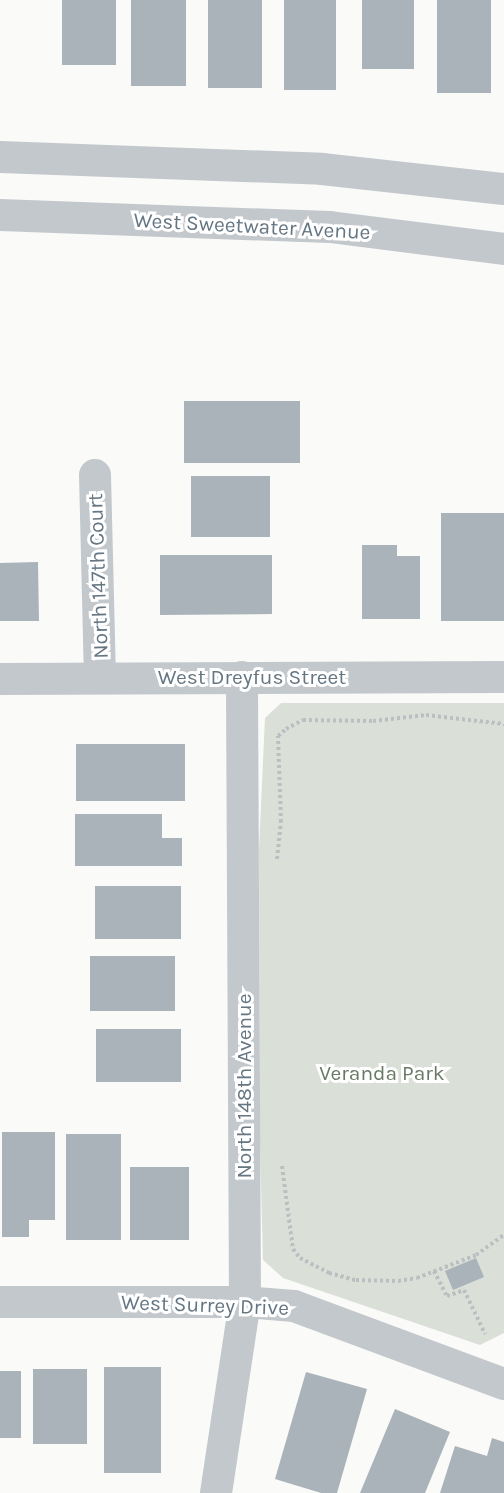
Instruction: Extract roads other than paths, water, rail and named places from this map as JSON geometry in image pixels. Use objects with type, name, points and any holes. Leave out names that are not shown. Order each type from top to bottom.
[{"type":"street","points":[[0,157],[322,168],[504,189]]},
{"type":"street","name":"West Sweetwater Avenue","points":[[0,215],[330,227],[504,249]]},
{"type":"street","name":"North 147th Court","points":[[95,475],[100,678]]},
{"type":"street","name":"North 148th Avenue","points":[[216,1493],[245,1302],[242,677]]},
{"type":"street","name":"West Dreyfus Street","points":[[0,679],[504,677]]},
{"type":"street","name":"West Surrey Drive","points":[[0,1302],[245,1302],[294,1306],[504,1383]]},
{"type":"park label","name":"Veranda Park","points":[[382,1073]]}]
